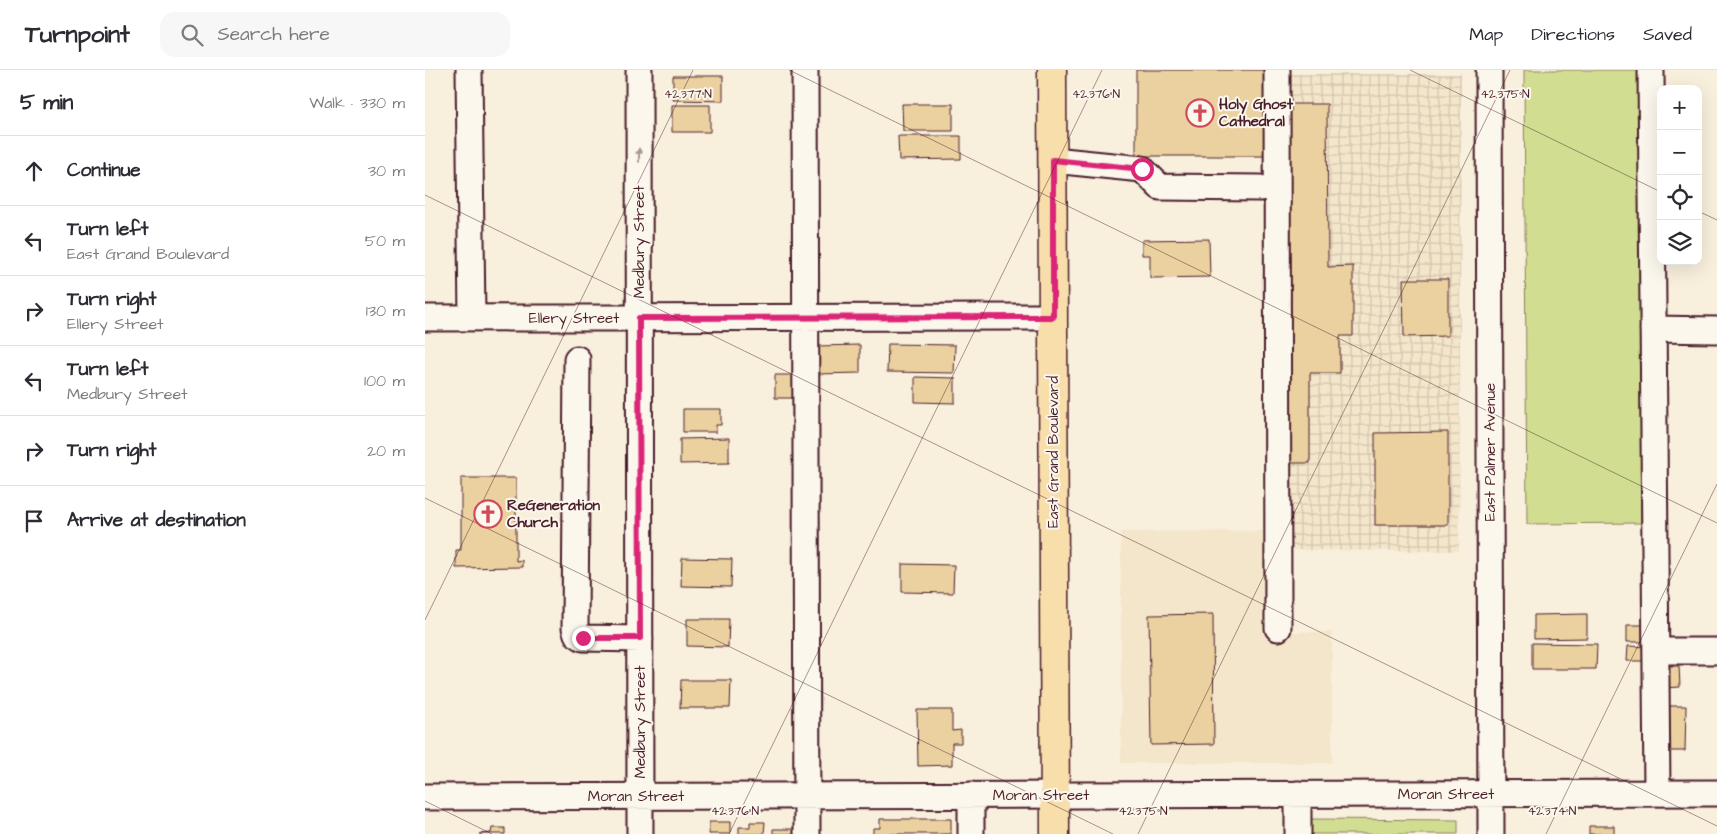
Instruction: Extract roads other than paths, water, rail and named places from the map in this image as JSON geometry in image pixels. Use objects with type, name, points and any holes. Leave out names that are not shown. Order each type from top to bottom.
[{"type":"main road","name":"East Grand Boulevard","points":[[1052,70],[1055,834]]},
{"type":"street","points":[[469,70],[472,318]]},
{"type":"street","name":"Medbury Street","points":[[639,70],[640,834]]},
{"type":"street","points":[[805,70],[807,834]]},
{"type":"street","points":[[1277,70],[1278,628]]},
{"type":"street","name":"East Palmer Avenue","points":[[1489,70],[1491,834]]},
{"type":"street","points":[[1651,70],[1657,793]]},
{"type":"street","points":[[1053,160],[1142,169],[1160,187],[1260,188]]},
{"type":"street","name":"Ellery Street","points":[[425,318],[1053,317]]},
{"type":"street","points":[[1653,329],[1717,330]]},
{"type":"street","points":[[577,359],[575,628],[577,634],[583,638],[640,638]]},
{"type":"street","points":[[1656,651],[1717,651]]},
{"type":"street","name":"Moran Street","points":[[425,797],[1717,793]]},
{"type":"street","points":[[1298,794],[1298,834]]},
{"type":"street","points":[[971,795],[971,834]]},
{"type":"place","name":"Holy Ghost Cathedral","points":[[1200,113]]},
{"type":"place","name":"ReGeneration Church","points":[[488,514]]}]
